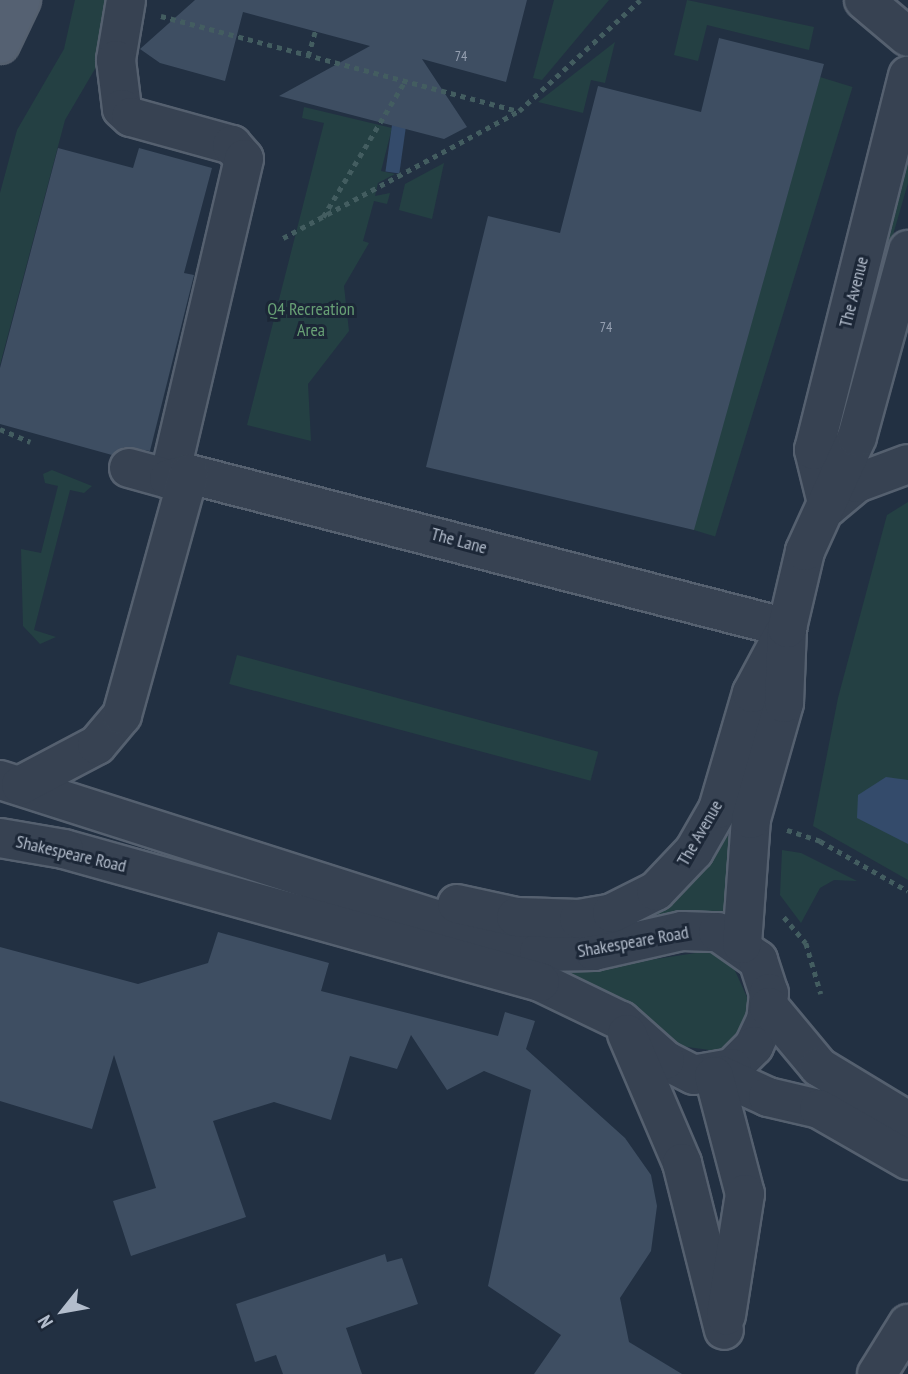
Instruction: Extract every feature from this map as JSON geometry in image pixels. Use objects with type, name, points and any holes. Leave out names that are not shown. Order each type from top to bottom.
[{"type":"main road","points":[[0,44],[20,0]]},
{"type":"street","points":[[864,0],[908,37]]},
{"type":"street","points":[[10,783],[97,746],[122,715],[179,477],[244,167],[232,145],[122,109],[116,61],[126,3]]},
{"type":"street","name":"The Avenue","points":[[828,507],[814,450],[908,76]]},
{"type":"street","name":"The Avenue","points":[[741,944],[748,841],[784,703],[787,628],[805,551],[828,507],[857,437],[908,250]]},
{"type":"street","points":[[828,507],[874,474],[908,464]]},
{"type":"street","name":"The Lane","points":[[129,468],[179,477],[787,628]]},
{"type":"street","name":"The Avenue","points":[[345,894],[389,890],[546,919],[612,913],[656,891],[694,851],[718,809],[751,693],[787,628]]},
{"type":"street","name":"Shakespeare Road","points":[[0,838],[64,849],[476,962],[570,994],[621,1021],[684,1072],[717,1075],[754,1046],[769,1007],[764,972],[741,944],[704,930],[594,951],[539,952],[345,894],[10,783]]},
{"type":"street","points":[[769,1007],[819,1067],[908,1121]]},
{"type":"street","points":[[621,1021],[682,1163],[724,1330],[745,1194],[717,1075]]},
{"type":"street","points":[[717,1075],[768,1097],[819,1109],[908,1160]]},
{"type":"street","points":[[877,1374],[908,1324]]},
{"type":"path","points":[[283,238],[519,111],[640,0]]},
{"type":"path","points":[[126,3],[308,56],[519,111]]},
{"type":"path","points":[[308,56],[315,31]]},
{"type":"path","points":[[322,218],[405,81]]},
{"type":"path","points":[[0,429],[30,442]]},
{"type":"path","points":[[777,839],[779,828],[820,841],[908,891]]},
{"type":"path","points":[[779,905],[806,943],[821,994]]},
{"type":"green space","points":[[75,0],[111,0],[102,57],[65,120],[0,365],[0,193],[17,130],[64,49]]},
{"type":"green space","points":[[554,0],[609,0],[542,80],[533,78]]},
{"type":"green space","points":[[687,0],[814,27],[809,50],[707,25],[698,61],[674,55]]},
{"type":"green space","points":[[615,42],[605,83],[591,80],[583,113],[538,102]]},
{"type":"green space","points":[[820,77],[853,87],[715,536],[683,526]]},
{"type":"green space","name":"Q4 Recreation Area","points":[[304,107],[392,128],[381,171],[395,174],[378,183],[375,196],[390,193],[387,204],[374,201],[363,241],[369,243],[344,286],[349,331],[308,384],[311,441],[247,425],[324,123],[302,118]]},
{"type":"green space","points":[[908,137],[908,183],[837,428]]},
{"type":"green space","points":[[444,163],[432,219],[399,210],[405,184]]},
{"type":"green space","points":[[52,470],[92,486],[84,493],[70,490],[34,630],[56,637],[40,644],[23,626],[21,549],[41,553],[58,486],[45,483],[43,474]]},
{"type":"green space","points":[[908,502],[908,880],[813,826],[838,698],[887,515]]},
{"type":"green space","points":[[237,655],[598,752],[590,781],[229,684]]},
{"type":"green space","points":[[721,834],[735,839],[729,916],[660,920],[655,909]]},
{"type":"green space","points":[[782,850],[801,853],[857,881],[834,880],[820,888],[801,923],[780,895]]},
{"type":"green space","points":[[709,951],[731,962],[752,1008],[744,1034],[717,1051],[680,1046],[628,1004],[563,973]]},
{"type":"water","points":[[392,125],[406,127],[399,173],[385,172]]},
{"type":"water","points":[[886,777],[908,780],[908,844],[857,818],[858,795]]},
{"type":"building","points":[[195,0],[527,0],[506,82],[422,59],[467,127],[444,139],[279,96],[370,46],[243,12],[225,81],[160,63],[140,49]]},
{"type":"building","points":[[719,38],[824,64],[694,530],[426,467],[488,216],[560,233],[598,86],[701,112]]},
{"type":"building","points":[[58,148],[133,168],[139,148],[212,168],[184,273],[194,275],[150,451],[124,447],[112,455],[0,424],[0,368]]},
{"type":"building","points":[[218,932],[329,963],[321,991],[498,1036],[505,1012],[535,1021],[526,1049],[625,1138],[651,1175],[657,1206],[651,1251],[620,1298],[629,1342],[682,1374],[534,1374],[561,1335],[488,1286],[531,1090],[484,1071],[447,1090],[411,1035],[397,1069],[350,1056],[331,1120],[274,1102],[213,1121],[246,1217],[131,1256],[113,1201],[156,1188],[114,1055],[92,1129],[0,1101],[0,947],[138,984],[208,963]]},
{"type":"building","points":[[385,1254],[387,1262],[402,1258],[418,1304],[346,1328],[362,1374],[283,1374],[276,1355],[255,1362],[236,1304]]}]
